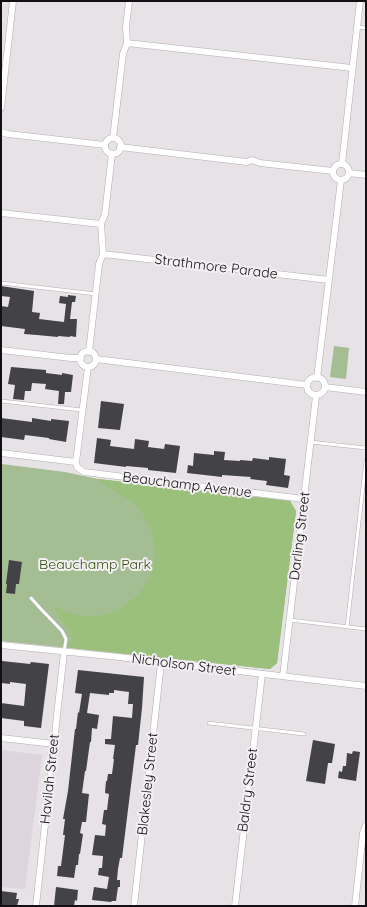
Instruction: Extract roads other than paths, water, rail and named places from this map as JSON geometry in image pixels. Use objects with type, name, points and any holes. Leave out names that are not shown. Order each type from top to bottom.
[{"type":"street","points":[[1,108],[13,1]]},
{"type":"street","points":[[113,138],[123,54],[127,43],[126,27],[129,1]]},
{"type":"street","points":[[342,164],[360,1]]},
{"type":"street","points":[[127,43],[352,68]]},
{"type":"street","points":[[1,132],[105,145]]},
{"type":"street","points":[[112,154],[106,151],[105,145],[107,141],[113,138]]},
{"type":"street","points":[[112,154],[117,152],[120,147],[119,141],[113,138]]},
{"type":"street","points":[[120,147],[247,162],[252,160],[260,163],[333,171]]},
{"type":"street","points":[[89,352],[99,264],[103,254],[101,224],[105,214],[112,154]]},
{"type":"street","points":[[342,164],[335,167],[333,171],[335,178],[341,180],[346,178],[349,173]]},
{"type":"street","points":[[342,164],[346,166],[349,173]]},
{"type":"street","points":[[349,173],[366,175]]},
{"type":"street","points":[[317,378],[341,180]]},
{"type":"street","points":[[1,213],[101,224]]},
{"type":"street","name":"Strathmore Parade","points":[[103,254],[329,280]]},
{"type":"street","points":[[1,350],[81,358]]},
{"type":"street","points":[[89,352],[94,354],[96,359],[94,365],[88,367],[82,364],[81,358],[84,353],[89,352]]},
{"type":"street","points":[[96,359],[307,385]]},
{"type":"street","points":[[1,453],[76,462],[88,367]]},
{"type":"street","points":[[320,378],[324,382],[325,387],[321,394],[316,396],[307,390],[307,385],[311,379],[320,378]]},
{"type":"street","points":[[325,387],[366,392]]},
{"type":"street","name":"Darling Street","points":[[283,676],[316,396]]},
{"type":"street","name":"Beauchamp Avenue","points":[[76,462],[80,470],[89,474],[304,499]]},
{"type":"street","name":"Nicholson Street","points":[[1,644],[366,686]]},
{"type":"street","name":"Havilah Street","points":[[36,906],[64,652]]},
{"type":"street","name":"Blakesley Street","points":[[134,906],[161,662]]},
{"type":"street","name":"Baldry Street","points":[[235,906],[262,674]]},
{"type":"street","points":[[1,738],[54,744]]},
{"type":"street","points":[[355,906],[363,834],[366,825]]},
{"type":"lane","points":[[357,27],[366,28]]},
{"type":"lane","points":[[1,282],[96,294]]},
{"type":"lane","points":[[1,401],[82,410]]},
{"type":"lane","points":[[310,442],[366,448]]},
{"type":"lane","points":[[347,627],[366,460]]},
{"type":"lane","points":[[31,598],[62,630],[66,639],[64,652]]},
{"type":"lane","points":[[290,620],[366,629]]},
{"type":"lane","points":[[209,723],[304,734]]},
{"type":"park label","name":"Beauchamp Park","points":[[95,565]]}]
